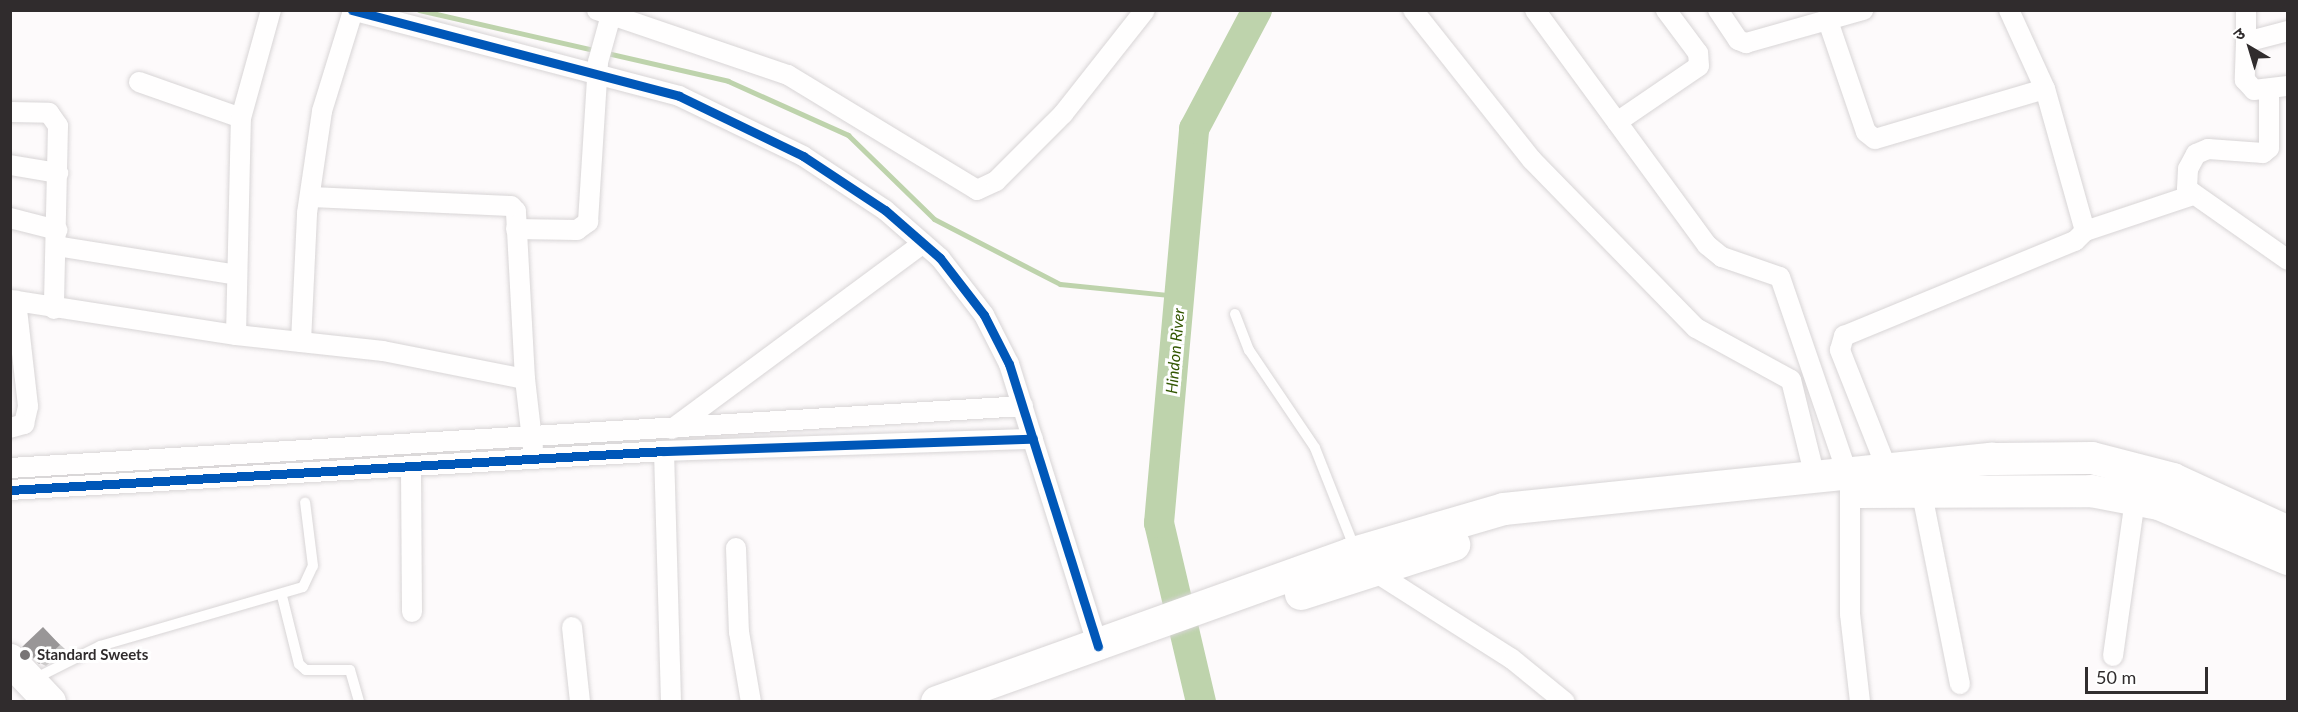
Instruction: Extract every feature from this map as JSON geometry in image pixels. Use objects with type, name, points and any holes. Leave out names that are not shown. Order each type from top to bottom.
[{"type":"main road","points":[[937,702],[1264,597],[1360,559],[1502,530],[1848,482],[1887,469],[1991,459],[2092,458],[2173,480],[2288,532]]},
{"type":"main road","points":[[1417,546],[1504,509],[1815,477],[1921,489],[2091,491],[2159,504],[2288,559]]},
{"type":"main road","points":[[985,702],[1103,650]]},
{"type":"street","points":[[236,335],[241,118],[271,10]]},
{"type":"street","points":[[516,229],[577,230],[588,222],[598,67],[605,17],[632,16],[788,75],[977,190],[996,181],[1063,114],[1145,10]]},
{"type":"street","points":[[1413,10],[1532,160],[1696,328],[1791,380],[1815,477]]},
{"type":"street","points":[[1535,10],[1713,251],[1765,268],[1787,288],[1848,482],[1850,614],[1860,702]]},
{"type":"street","points":[[1617,122],[1699,66],[1698,53],[1666,10]]},
{"type":"street","points":[[1718,10],[1738,40],[1746,43],[1863,10]]},
{"type":"street","points":[[2009,10],[2045,89],[2085,231]]},
{"type":"street","points":[[2190,196],[2188,169],[2196,154],[2208,149],[2263,153],[2269,148],[2278,88],[2248,87],[2246,10]]},
{"type":"street","points":[[301,342],[310,196],[322,111],[352,11],[598,67],[679,96],[792,150],[845,181],[923,243],[984,315],[1028,423],[1103,650]]},
{"type":"street","points":[[1828,21],[1866,132],[1875,139],[2045,89]]},
{"type":"street","points":[[2246,42],[2288,31]]},
{"type":"street","points":[[139,82],[241,118]]},
{"type":"street","points":[[10,112],[49,113],[56,119],[58,173],[54,309]]},
{"type":"street","points":[[10,165],[58,173]]},
{"type":"street","points":[[310,196],[500,201],[516,211],[525,379],[533,448]]},
{"type":"street","points":[[1887,469],[1840,350],[1844,336],[2075,241],[2085,231],[2190,196]]},
{"type":"street","points":[[2190,196],[2288,260]]},
{"type":"street","points":[[10,218],[57,238],[237,275]]},
{"type":"street","points":[[672,429],[923,243]]},
{"type":"street","points":[[10,428],[24,424],[28,406],[13,300],[54,309],[301,342],[525,379]]},
{"type":"street","points":[[10,490],[298,461],[411,470],[533,448],[672,429],[1028,423]]},
{"type":"street","points":[[10,468],[298,461],[533,448],[664,451],[1028,423]]},
{"type":"street","points":[[664,451],[671,702]]},
{"type":"street","points":[[411,470],[412,612]]},
{"type":"street","points":[[1921,489],[1960,684]]},
{"type":"street","points":[[2113,656],[2135,499]]},
{"type":"street","points":[[736,548],[739,632],[751,702]]},
{"type":"street","points":[[1360,559],[1546,695],[1565,702]]},
{"type":"street","points":[[572,627],[580,702]]},
{"type":"lane","points":[[1235,314],[1249,350],[1315,448],[1360,559]]},
{"type":"lane","points":[[26,686],[100,646],[282,596],[310,580],[305,502]]},
{"type":"lane","points":[[282,596],[299,664],[306,670],[350,670],[359,702]]},
{"type":"building","points":[[43,627],[60,645],[39,664],[22,647]]},
{"type":"waterway","points":[[419,10],[728,81],[848,135],[934,219],[1060,284],[1179,296]]},
{"type":"waterway","name":"Hindon River","points":[[1201,702],[1159,523],[1194,129],[1257,10]]},
{"type":"cycle path","points":[[352,10],[679,96],[803,156],[885,210],[940,258],[984,315],[1009,364],[1098,646]]},
{"type":"cycle path","points":[[10,490],[664,451],[1033,439]]},
{"type":"place","name":"Standard Sweets","points":[[25,655]]}]
